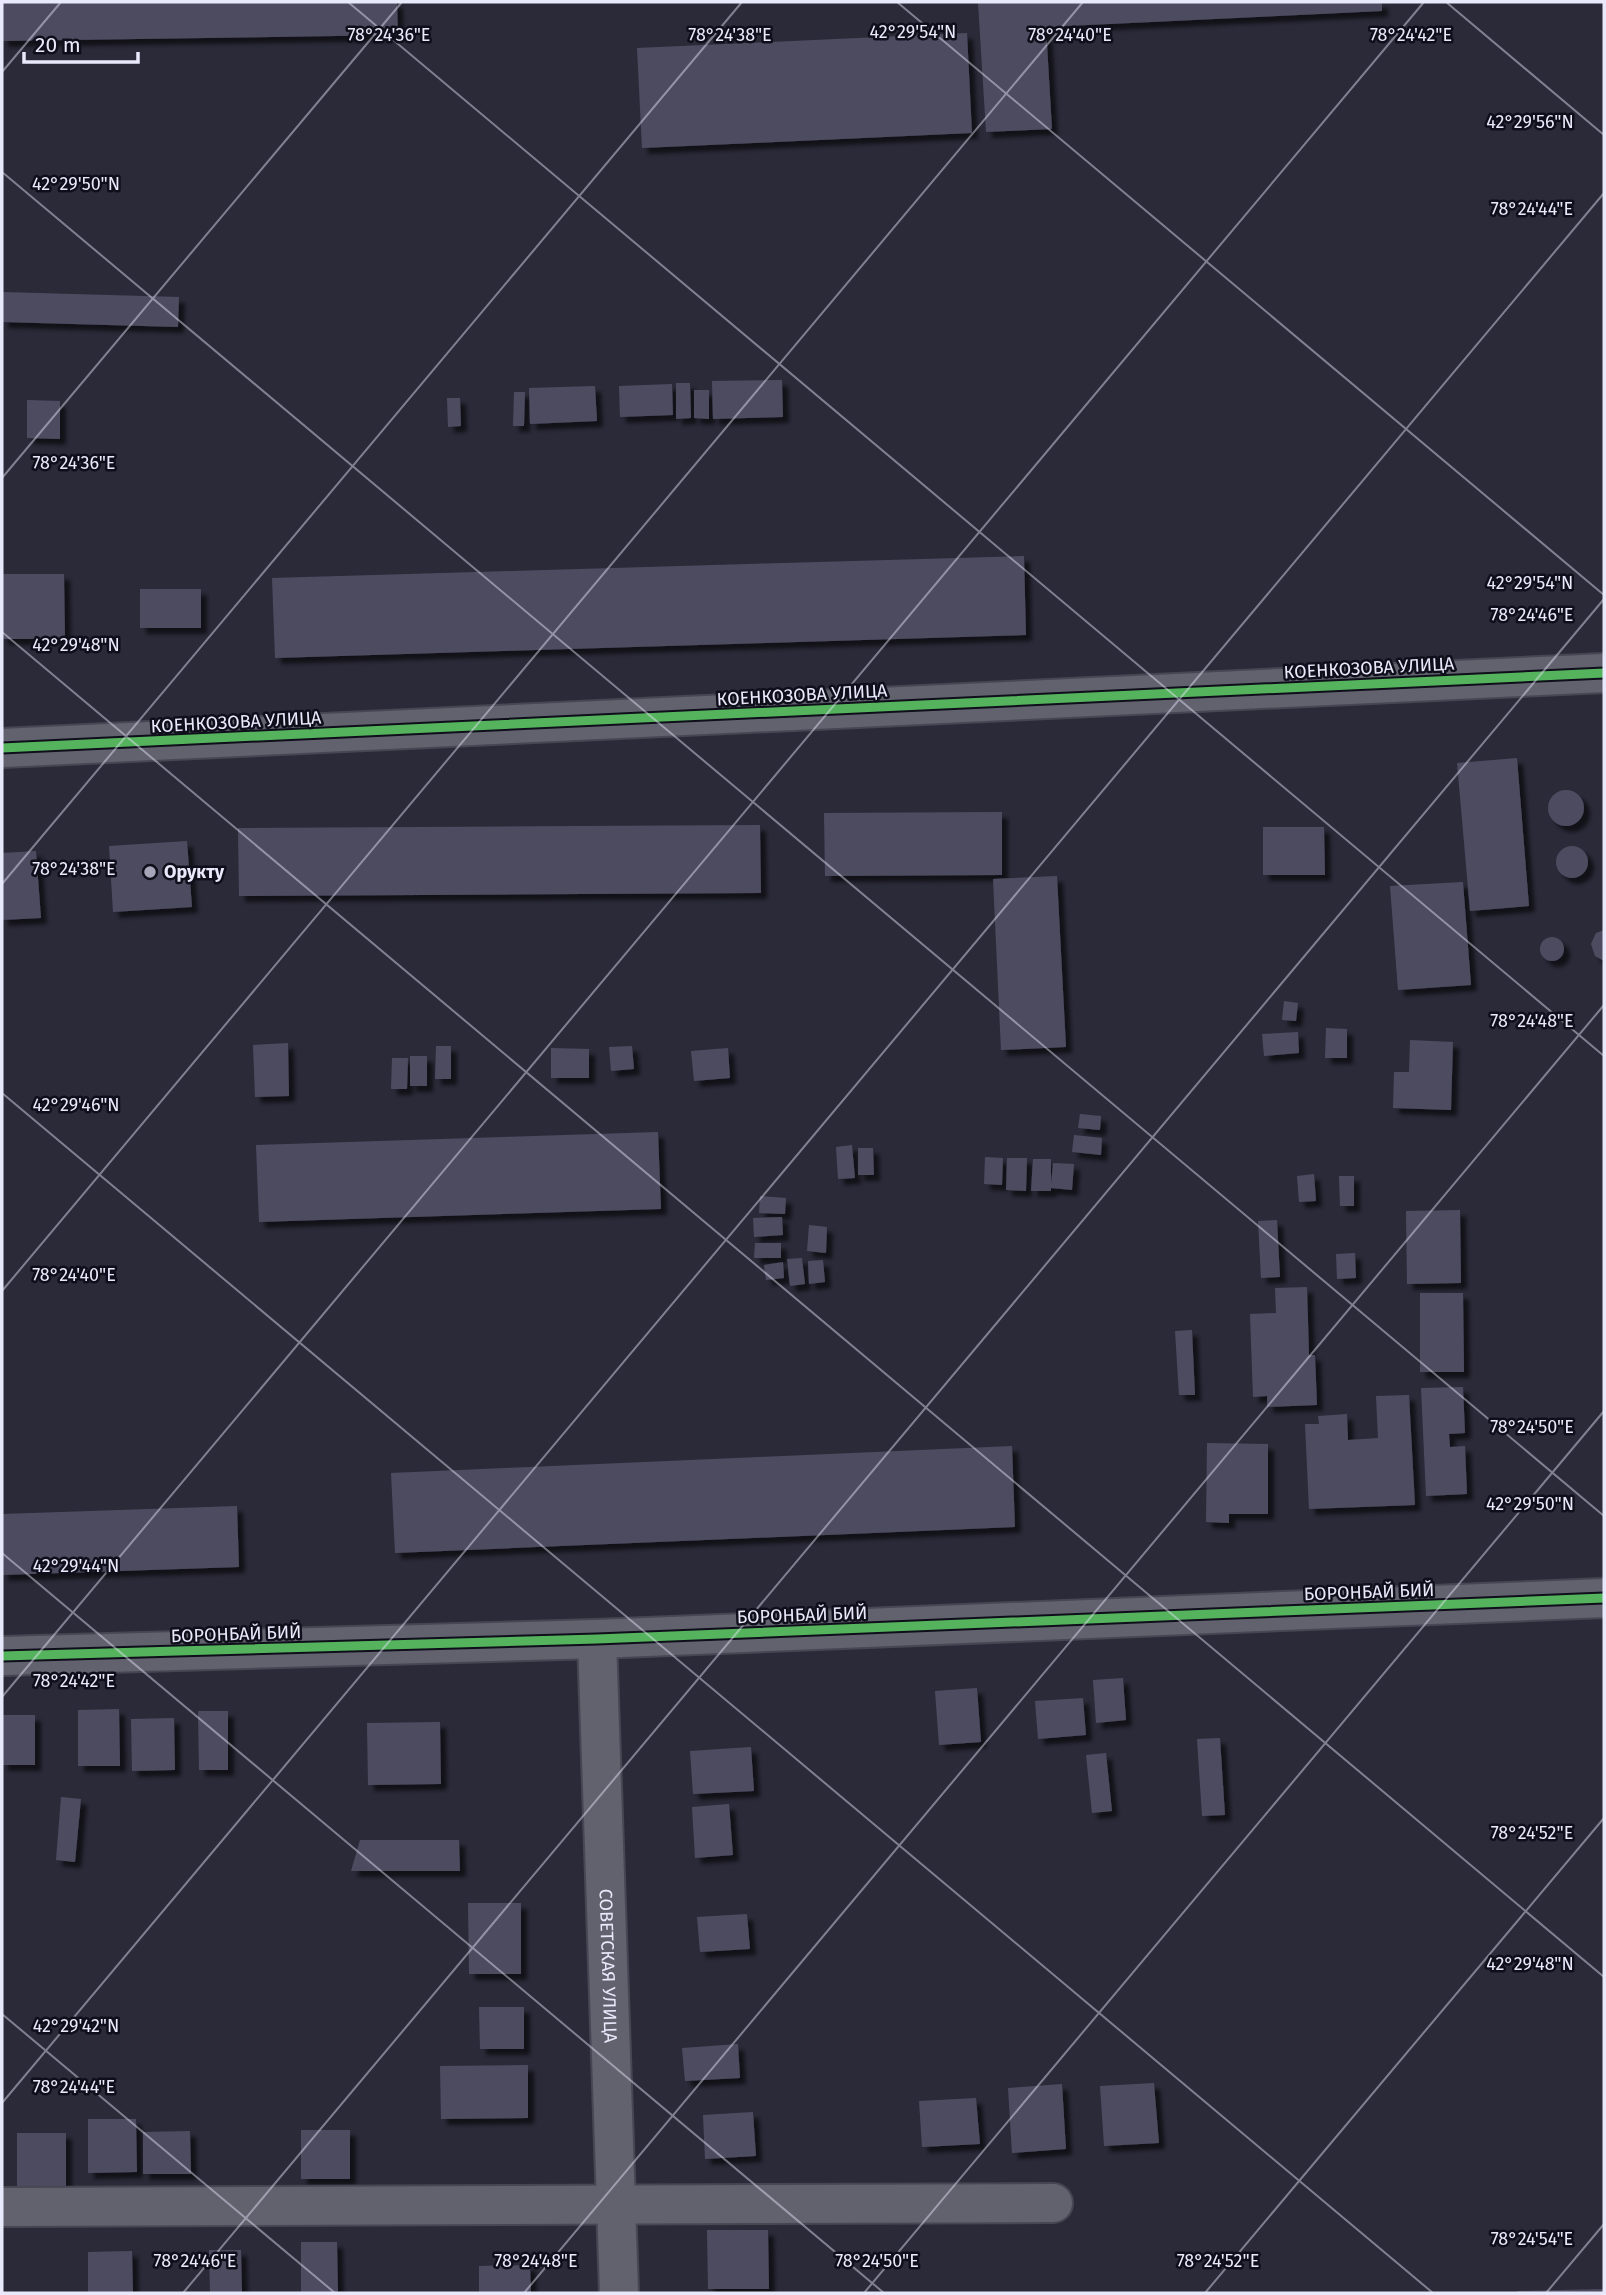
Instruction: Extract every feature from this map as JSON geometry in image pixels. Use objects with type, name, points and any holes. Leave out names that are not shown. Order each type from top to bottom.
[{"type":"street","name":"КОЕНКОЗОВА УЛИЦА","points":[[2,748],[1604,673]]},
{"type":"street","name":"БОРОНБАЙ БИЙ","points":[[2,1656],[597,1639],[1604,1598]]},
{"type":"street","name":"СОВЕТСКАЯ УЛИЦА","points":[[597,1639],[619,2293]]},
{"type":"street","points":[[2,2207],[1053,2203]]},
{"type":"building","points":[[2,2],[397,2],[398,35],[2,41]]},
{"type":"building","points":[[978,2],[1382,2],[1382,11],[1046,27],[1052,129],[986,132]]},
{"type":"building","points":[[967,33],[972,133],[642,148],[637,48]]},
{"type":"building","points":[[2,292],[179,297],[178,327],[2,322]]},
{"type":"building","points":[[782,380],[783,417],[713,419],[712,381]]},
{"type":"building","points":[[676,383],[690,383],[691,418],[676,419]]},
{"type":"building","points":[[672,384],[673,415],[620,417],[619,386]]},
{"type":"building","points":[[595,386],[597,421],[530,424],[529,388]]},
{"type":"building","points":[[694,390],[709,390],[709,419],[694,418]]},
{"type":"building","points":[[514,392],[525,392],[524,426],[513,426]]},
{"type":"building","points":[[447,398],[460,398],[461,426],[448,427]]},
{"type":"building","points":[[27,400],[60,401],[60,439],[27,438]]},
{"type":"building","points":[[1024,556],[1026,635],[275,658],[272,578]]},
{"type":"building","points":[[2,574],[64,574],[65,639],[2,639]]},
{"type":"building","points":[[140,589],[201,589],[201,628],[140,628]]},
{"type":"building","points":[[1517,758],[1529,906],[1470,911],[1457,763]]},
{"type":"building","points":[[1566,790],[1579,795],[1584,808],[1579,821],[1566,826],[1553,821],[1548,808],[1553,795]]},
{"type":"building","points":[[1002,812],[1002,875],[825,876],[824,813]]},
{"type":"building","points":[[760,825],[761,893],[239,896],[238,828]]},
{"type":"building","points":[[1263,827],[1324,827],[1325,875],[1263,875]]},
{"type":"building","points":[[187,841],[192,907],[113,912],[109,846]]},
{"type":"building","points":[[1572,846],[1583,851],[1588,862],[1583,873],[1572,878],[1561,873],[1556,862],[1561,851]]},
{"type":"building","points":[[36,851],[41,918],[2,920],[2,853]]},
{"type":"building","points":[[1057,876],[1066,1047],[1001,1050],[993,879]]},
{"type":"building","points":[[1463,882],[1471,985],[1398,990],[1390,886]]},
{"type":"building","points":[[1604,930],[1604,961],[1595,956],[1591,944],[1596,933]]},
{"type":"building","points":[[1552,937],[1561,940],[1564,949],[1561,958],[1552,961],[1543,958],[1540,949],[1543,940]]},
{"type":"building","points":[[1284,1001],[1298,1003],[1296,1021],[1282,1020]]},
{"type":"building","points":[[1326,1028],[1347,1029],[1347,1058],[1325,1058]]},
{"type":"building","points":[[1298,1032],[1299,1053],[1264,1056],[1262,1034]]},
{"type":"building","points":[[1410,1040],[1453,1042],[1451,1110],[1393,1108],[1394,1072],[1409,1072]]},
{"type":"building","points":[[288,1043],[289,1096],[255,1097],[253,1045]]},
{"type":"building","points":[[436,1046],[451,1046],[451,1079],[435,1079]]},
{"type":"building","points":[[632,1046],[634,1069],[611,1071],[609,1047]]},
{"type":"building","points":[[551,1048],[589,1049],[589,1078],[551,1078]]},
{"type":"building","points":[[728,1048],[730,1078],[694,1081],[691,1051]]},
{"type":"building","points":[[410,1056],[427,1056],[427,1086],[410,1086]]},
{"type":"building","points":[[392,1058],[408,1058],[407,1089],[391,1089]]},
{"type":"building","points":[[1080,1114],[1101,1116],[1100,1130],[1078,1128]]},
{"type":"building","points":[[658,1132],[661,1209],[259,1222],[256,1145]]},
{"type":"building","points":[[1074,1135],[1102,1138],[1101,1155],[1072,1152]]},
{"type":"building","points":[[852,1145],[855,1178],[838,1179],[836,1147]]},
{"type":"building","points":[[858,1148],[873,1148],[874,1175],[858,1175]]},
{"type":"building","points":[[985,1157],[1003,1158],[1002,1185],[984,1184]]},
{"type":"building","points":[[1007,1158],[1027,1158],[1026,1191],[1006,1190]]},
{"type":"building","points":[[1033,1159],[1051,1159],[1051,1184],[1053,1163],[1074,1164],[1072,1190],[1051,1188],[1051,1191],[1031,1191]]},
{"type":"building","points":[[1314,1174],[1316,1201],[1299,1202],[1297,1176]]},
{"type":"building","points":[[1339,1176],[1354,1176],[1354,1206],[1340,1206]]},
{"type":"building","points":[[760,1196],[786,1198],[785,1214],[759,1213]]},
{"type":"building","points":[[1460,1210],[1461,1283],[1407,1284],[1406,1211]]},
{"type":"building","points":[[782,1217],[783,1235],[754,1237],[753,1218]]},
{"type":"building","points":[[1277,1220],[1280,1277],[1261,1278],[1258,1221]]},
{"type":"building","points":[[809,1225],[827,1227],[826,1253],[807,1251]]},
{"type":"building","points":[[755,1243],[781,1243],[781,1258],[754,1258]]},
{"type":"building","points":[[1355,1253],[1356,1278],[1337,1279],[1336,1254]]},
{"type":"building","points":[[802,1258],[805,1284],[790,1286],[787,1259]]},
{"type":"building","points":[[823,1260],[825,1282],[809,1284],[808,1261]]},
{"type":"building","points":[[783,1262],[784,1278],[766,1280],[764,1265]]},
{"type":"building","points":[[1307,1287],[1309,1355],[1315,1355],[1317,1405],[1267,1407],[1267,1396],[1253,1397],[1250,1314],[1276,1313],[1275,1288]]},
{"type":"building","points":[[1420,1293],[1463,1293],[1464,1372],[1420,1372]]},
{"type":"building","points":[[1192,1330],[1195,1395],[1179,1395],[1175,1331]]},
{"type":"building","points":[[1463,1387],[1465,1433],[1449,1434],[1450,1447],[1465,1446],[1467,1494],[1426,1496],[1421,1388]]},
{"type":"building","points":[[1409,1395],[1415,1505],[1309,1509],[1305,1424],[1319,1424],[1318,1416],[1347,1414],[1348,1440],[1378,1438],[1376,1396]]},
{"type":"building","points":[[1207,1443],[1268,1444],[1268,1514],[1229,1514],[1229,1523],[1206,1522]]},
{"type":"building","points":[[1012,1446],[1015,1527],[395,1553],[391,1473]]},
{"type":"building","points":[[237,1506],[239,1567],[2,1575],[2,1514]]},
{"type":"building","points":[[1123,1678],[1126,1720],[1096,1723],[1093,1680]]},
{"type":"building","points":[[977,1688],[981,1742],[939,1745],[935,1691]]},
{"type":"building","points":[[1083,1698],[1086,1735],[1038,1739],[1035,1701]]},
{"type":"building","points":[[119,1709],[120,1766],[78,1766],[78,1710]]},
{"type":"building","points":[[198,1711],[228,1711],[228,1770],[199,1770]]},
{"type":"building","points":[[2,1715],[35,1715],[35,1765],[2,1765]]},
{"type":"building","points":[[174,1718],[175,1770],[132,1771],[131,1719]]},
{"type":"building","points":[[440,1722],[441,1784],[368,1785],[367,1723]]},
{"type":"building","points":[[1220,1738],[1225,1815],[1202,1816],[1197,1739]]},
{"type":"building","points":[[751,1747],[754,1791],[693,1794],[690,1751]]},
{"type":"building","points":[[1106,1753],[1112,1811],[1092,1813],[1086,1755]]},
{"type":"building","points":[[61,1797],[81,1799],[75,1862],[56,1860]]},
{"type":"building","points":[[729,1804],[733,1855],[695,1858],[692,1807]]},
{"type":"building","points":[[360,1840],[459,1840],[460,1871],[351,1871]]},
{"type":"building","points":[[468,1903],[521,1903],[521,1974],[469,1974]]},
{"type":"building","points":[[747,1914],[750,1949],[700,1952],[697,1917]]},
{"type":"building","points":[[479,2007],[524,2007],[524,2049],[480,2049]]},
{"type":"building","points":[[738,2044],[740,2078],[685,2081],[682,2048]]},
{"type":"building","points":[[528,2065],[528,2118],[441,2119],[440,2066]]},
{"type":"building","points":[[1154,2083],[1159,2143],[1104,2146],[1100,2086]]},
{"type":"building","points":[[1062,2084],[1066,2149],[1012,2153],[1008,2088]]},
{"type":"building","points":[[976,2098],[980,2144],[922,2147],[919,2101]]},
{"type":"building","points":[[753,2112],[756,2156],[705,2159],[703,2115]]},
{"type":"building","points":[[88,2119],[136,2119],[137,2172],[88,2173]]},
{"type":"building","points":[[301,2130],[350,2130],[350,2179],[301,2179]]},
{"type":"building","points":[[190,2131],[191,2174],[143,2174],[143,2132]]},
{"type":"building","points":[[17,2133],[66,2133],[66,2189],[17,2189]]},
{"type":"building","points":[[707,2230],[768,2230],[769,2289],[708,2289]]},
{"type":"building","points":[[301,2242],[337,2242],[338,2293],[301,2293]]},
{"type":"building","points":[[209,2250],[241,2250],[242,2293],[210,2293]]},
{"type":"building","points":[[132,2251],[133,2293],[88,2293],[88,2252]]},
{"type":"building","points":[[530,2265],[531,2293],[479,2293],[479,2266]]},
{"type":"building","points":[[1604,2289],[1604,2293],[1517,2293],[1517,2291]]},
{"type":"cycle path","points":[[2,748],[1604,673]]},
{"type":"cycle path","points":[[2,1656],[597,1639],[1604,1598]]},
{"type":"place","name":"Орукту","points":[[150,872]]}]
